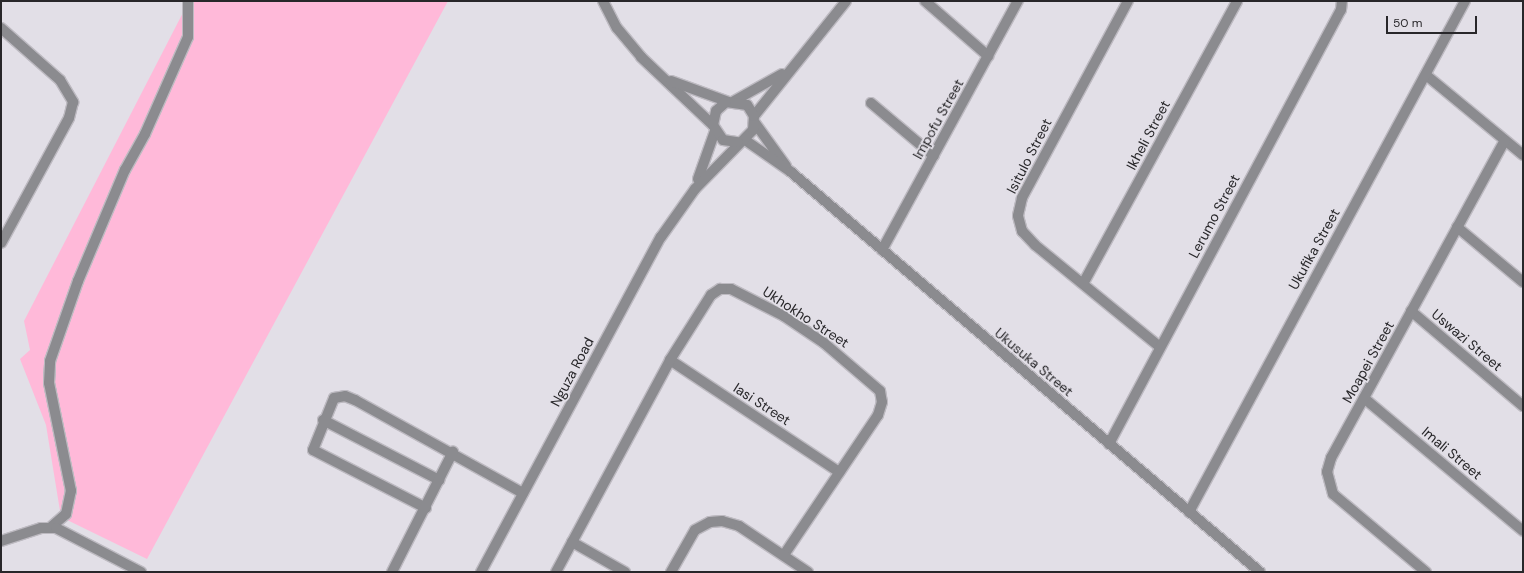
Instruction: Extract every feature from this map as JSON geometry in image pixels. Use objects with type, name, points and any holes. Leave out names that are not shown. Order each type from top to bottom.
[{"type":"street","points":[[1,541],[51,528],[66,514],[70,491],[49,383],[50,361],[78,281],[125,170],[145,134],[188,37],[188,1]]},
{"type":"street","points":[[603,1],[629,43],[667,80],[725,141],[741,141],[754,119],[790,68],[846,1]]},
{"type":"street","points":[[925,1],[988,56]]},
{"type":"street","name":"Impofu Street","points":[[882,250],[1018,1]]},
{"type":"street","name":"Isitulo Street","points":[[1128,1],[1022,198],[1018,216],[1022,231],[1035,245],[1084,282],[1160,347]]},
{"type":"street","name":"Ikheli Street","points":[[1084,282],[1236,1]]},
{"type":"street","name":"Lerumo Street","points":[[1109,444],[1341,10],[1342,1]]},
{"type":"street","name":"Ukufika Street","points":[[1189,512],[1465,1]]},
{"type":"street","points":[[1,28],[64,84],[72,102],[69,118],[1,243]]},
{"type":"street","points":[[714,128],[716,111],[790,68]]},
{"type":"street","points":[[1426,75],[1523,155]]},
{"type":"street","points":[[667,80],[747,105],[754,119]]},
{"type":"street","points":[[871,103],[934,156]]},
{"type":"street","name":"Ukusuka Street","points":[[754,119],[791,172]]},
{"type":"street","name":"Nguza Road","points":[[695,188],[714,128]]},
{"type":"street","name":"Moapei Street","points":[[1426,572],[1333,494],[1328,483],[1331,458],[1505,140]]},
{"type":"street","name":"Ukusuka Street","points":[[741,141],[791,172],[1260,572]]},
{"type":"street","name":"Nguza Road","points":[[481,572],[661,238],[695,188],[741,141]]},
{"type":"street","points":[[1457,227],[1523,282]]},
{"type":"street","name":"Ukhokho Street","points":[[556,572],[670,360],[711,295],[720,289],[731,290],[757,301],[812,335],[873,381],[882,402],[878,415],[784,556]]},
{"type":"street","name":"Uswazi Street","points":[[1411,311],[1523,406]]},
{"type":"street","name":"Iasi Street","points":[[670,360],[839,472]]},
{"type":"street","points":[[426,508],[313,450],[323,420],[334,398],[345,396],[453,452],[523,493]]},
{"type":"street","name":"Imali Street","points":[[1364,398],[1523,531]]},
{"type":"street","points":[[323,420],[439,480]]},
{"type":"street","points":[[392,572],[426,508],[453,452]]},
{"type":"street","points":[[671,572],[695,530],[710,522],[739,526],[808,572]]},
{"type":"street","points":[[51,528],[141,572]]},
{"type":"street","points":[[572,542],[625,572]]},
{"type":"shaded area","points":[[189,1],[448,1],[147,559],[61,517],[46,425],[20,359],[30,350],[24,321]]}]
